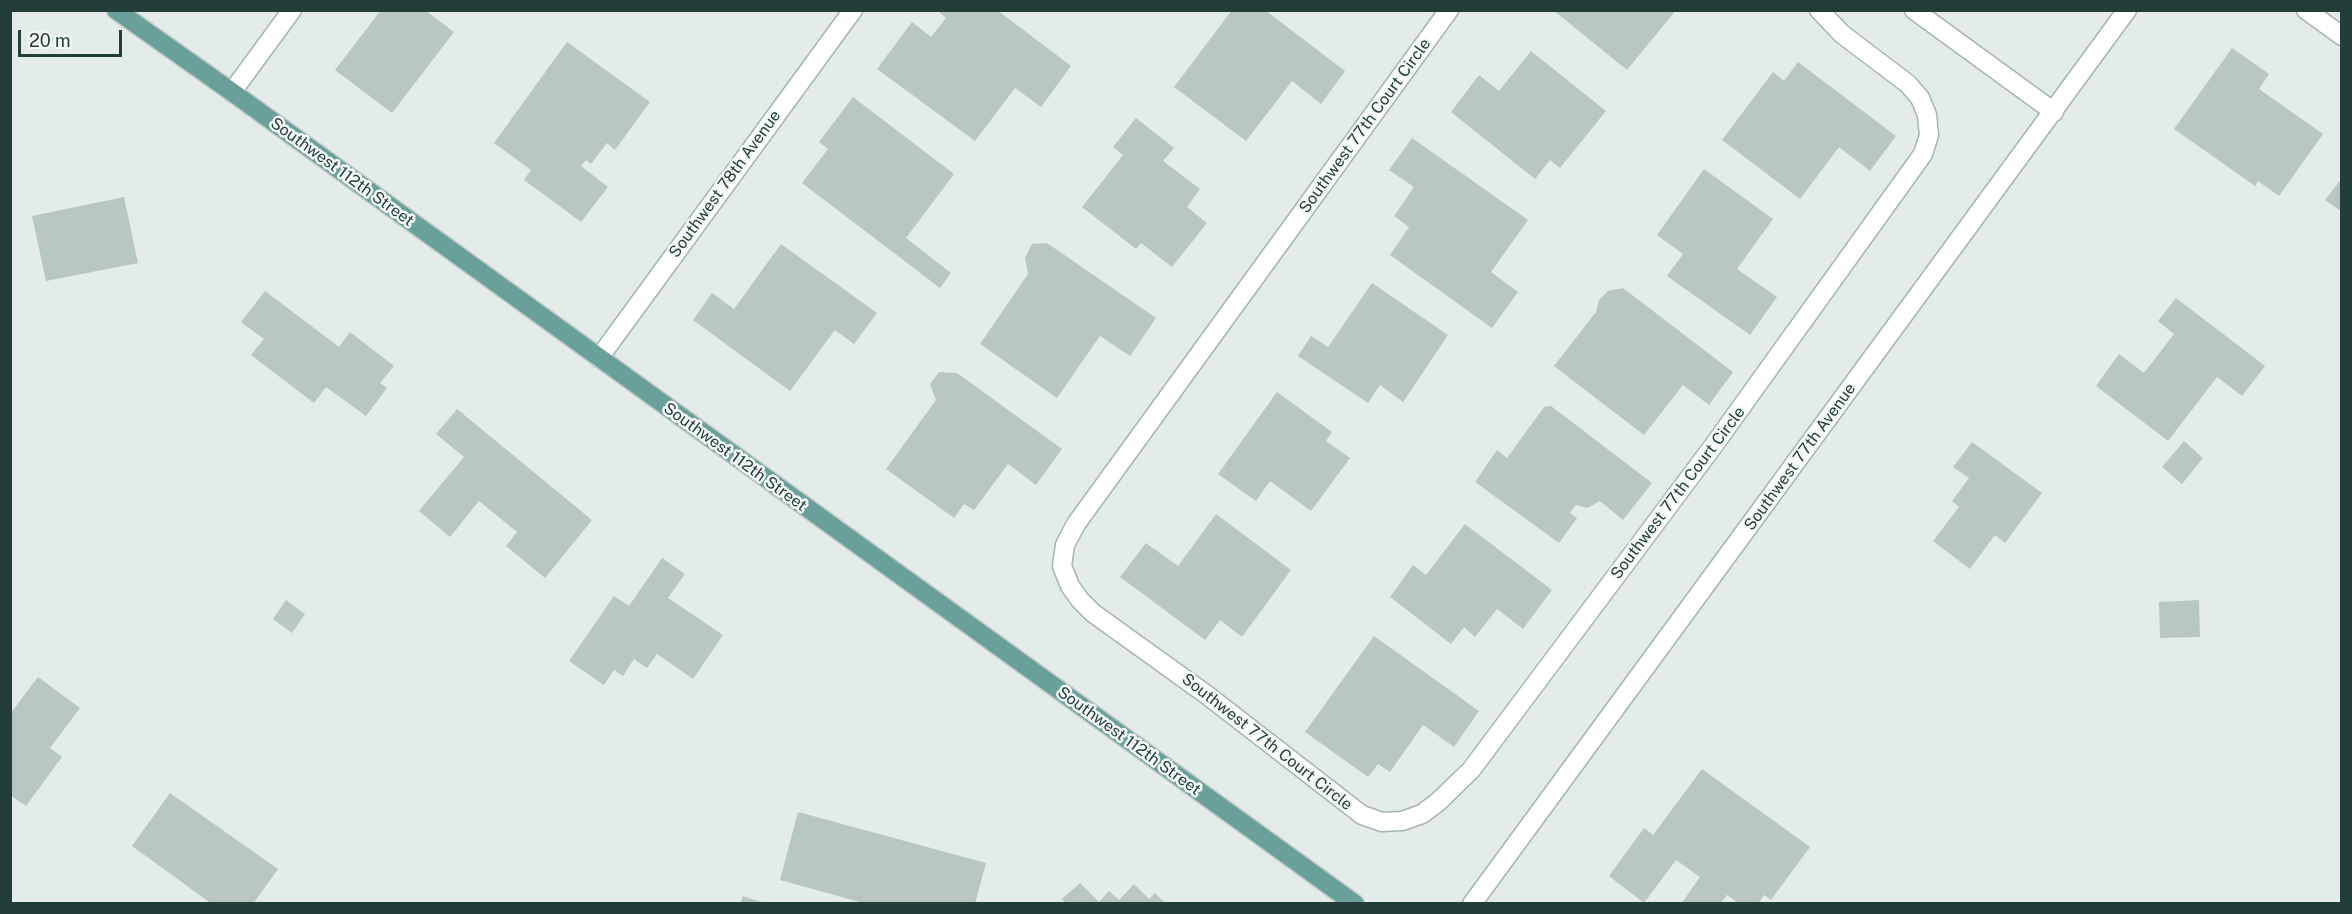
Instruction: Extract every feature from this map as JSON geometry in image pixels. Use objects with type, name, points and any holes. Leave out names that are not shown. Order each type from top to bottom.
[{"type":"main road","name":"Southwest 112th Street","points":[[116,10],[1354,903]]},
{"type":"street","points":[[232,92],[292,10]]},
{"type":"street","name":"Southwest 78th Avenue","points":[[598,358],[853,10]]},
{"type":"street","name":"Southwest 77th Court Circle","points":[[1449,10],[1076,524],[1065,545],[1062,566],[1070,586],[1080,600],[1094,613],[1207,695],[1362,815],[1382,822],[1402,821],[1422,814],[1471,770],[1714,445],[1923,154],[1929,135],[1927,115],[1920,98],[1908,84],[1821,14]]},
{"type":"street","points":[[1914,10],[2054,112]]},
{"type":"street","name":"Southwest 77th Avenue","points":[[1472,903],[2127,10]]},
{"type":"street","points":[[2306,10],[2342,36]]},
{"type":"building","points":[[381,10],[425,10],[454,32],[392,113],[335,70]]},
{"type":"building","points":[[937,10],[997,10],[1071,66],[1041,107],[1015,88],[975,141],[877,69],[912,22],[931,37],[946,18]]},
{"type":"building","points":[[1232,10],[1265,10],[1345,71],[1321,104],[1292,81],[1246,141],[1174,87]]},
{"type":"building","points":[[1553,10],[1676,10],[1627,70]]},
{"type":"building","points":[[567,42],[650,102],[615,150],[607,143],[591,164],[586,160],[581,166],[608,187],[581,222],[524,180],[531,170],[494,143]]},
{"type":"building","points":[[2232,48],[2269,74],[2259,89],[2323,134],[2279,196],[2258,181],[2255,186],[2174,129]]},
{"type":"building","points":[[1531,51],[1606,111],[1560,168],[1550,160],[1535,179],[1451,112],[1479,75],[1499,91]]},
{"type":"building","points":[[1798,62],[1896,136],[1870,171],[1839,147],[1800,199],[1722,140],[1773,72],[1784,81]]},
{"type":"building","points":[[853,97],[954,174],[906,238],[951,273],[940,288],[802,183],[828,149],[819,142]]},
{"type":"building","points":[[1136,118],[1174,148],[1163,161],[1200,189],[1187,207],[1207,223],[1172,267],[1141,243],[1136,249],[1082,207],[1123,155],[1113,147]]},
{"type":"building","points":[[1412,138],[1528,220],[1491,272],[1518,292],[1492,328],[1390,255],[1409,227],[1394,216],[1414,187],[1389,170]]},
{"type":"building","points":[[1704,169],[1773,219],[1737,269],[1777,297],[1750,335],[1667,276],[1683,254],[1657,235]]},
{"type":"building","points":[[2342,178],[2342,212],[2325,200]]},
{"type":"building","points":[[124,197],[138,263],[46,281],[32,216]]},
{"type":"building","points":[[1047,243],[1156,318],[1130,356],[1100,336],[1057,398],[980,344],[1028,274],[1025,258],[1032,244]]},
{"type":"building","points":[[781,244],[877,313],[854,344],[835,330],[790,391],[693,320],[712,293],[734,309]]},
{"type":"building","points":[[1372,283],[1448,335],[1403,402],[1380,385],[1368,403],[1298,356],[1311,336],[1328,347]]},
{"type":"building","points":[[1623,288],[1733,372],[1709,405],[1683,385],[1644,435],[1554,366],[1596,312],[1599,300],[1608,291]]},
{"type":"building","points":[[265,291],[339,347],[350,332],[394,366],[380,383],[387,388],[366,416],[326,387],[314,403],[251,355],[264,339],[241,322]]},
{"type":"building","points":[[2176,298],[2265,366],[2242,396],[2217,377],[2168,441],[2096,386],[2119,354],[2144,373],[2174,334],[2158,321]]},
{"type":"building","points":[[939,372],[957,373],[1062,449],[1036,485],[1008,464],[974,510],[964,504],[954,518],[886,469],[936,400],[930,384]]},
{"type":"building","points":[[1277,392],[1332,432],[1326,441],[1350,458],[1311,511],[1270,481],[1256,501],[1218,474]]},
{"type":"building","points":[[1551,406],[1652,483],[1623,520],[1600,501],[1587,508],[1576,505],[1570,513],[1577,518],[1559,543],[1475,482],[1497,450],[1507,458],[1544,407]]},
{"type":"building","points":[[457,409],[592,520],[545,578],[506,546],[517,532],[479,501],[450,537],[419,511],[464,457],[436,434]]},
{"type":"building","points":[[2184,441],[2203,458],[2182,484],[2162,467]]},
{"type":"building","points":[[1972,442],[2042,493],[2005,543],[1995,535],[1970,569],[1933,541],[1959,507],[1952,501],[1969,478],[1953,467]]},
{"type":"building","points":[[1216,514],[1291,570],[1242,637],[1220,620],[1205,640],[1120,577],[1146,543],[1178,566]]},
{"type":"building","points":[[1465,524],[1552,590],[1523,629],[1497,609],[1475,637],[1464,627],[1451,644],[1390,597],[1413,565],[1426,575]]},
{"type":"building","points":[[662,558],[685,574],[668,598],[723,635],[693,679],[657,654],[647,668],[634,659],[623,676],[614,670],[604,685],[569,661],[614,596],[629,606]]},
{"type":"building","points":[[286,600],[305,614],[292,633],[273,619]]},
{"type":"building","points":[[2199,600],[2200,637],[2160,638],[2159,602]]},
{"type":"building","points":[[1374,636],[1479,711],[1454,747],[1423,725],[1390,772],[1378,764],[1368,777],[1305,732]]},
{"type":"building","points":[[38,677],[80,708],[50,748],[62,757],[26,806],[10,795],[10,714]]},
{"type":"building","points":[[1702,769],[1810,847],[1771,900],[1764,895],[1758,904],[1739,904],[1727,895],[1720,904],[1681,904],[1700,877],[1676,860],[1644,903],[1609,876],[1644,828],[1653,835]]},
{"type":"building","points":[[170,793],[278,869],[253,904],[212,904],[132,846]]},
{"type":"building","points":[[798,812],[986,863],[975,904],[867,904],[780,880]]},
{"type":"building","points":[[1080,883],[1099,902],[1109,891],[1119,900],[1134,884],[1149,899],[1155,893],[1166,904],[1066,904],[1062,899]]},
{"type":"building","points":[[743,896],[764,903],[764,904],[740,904]]}]
